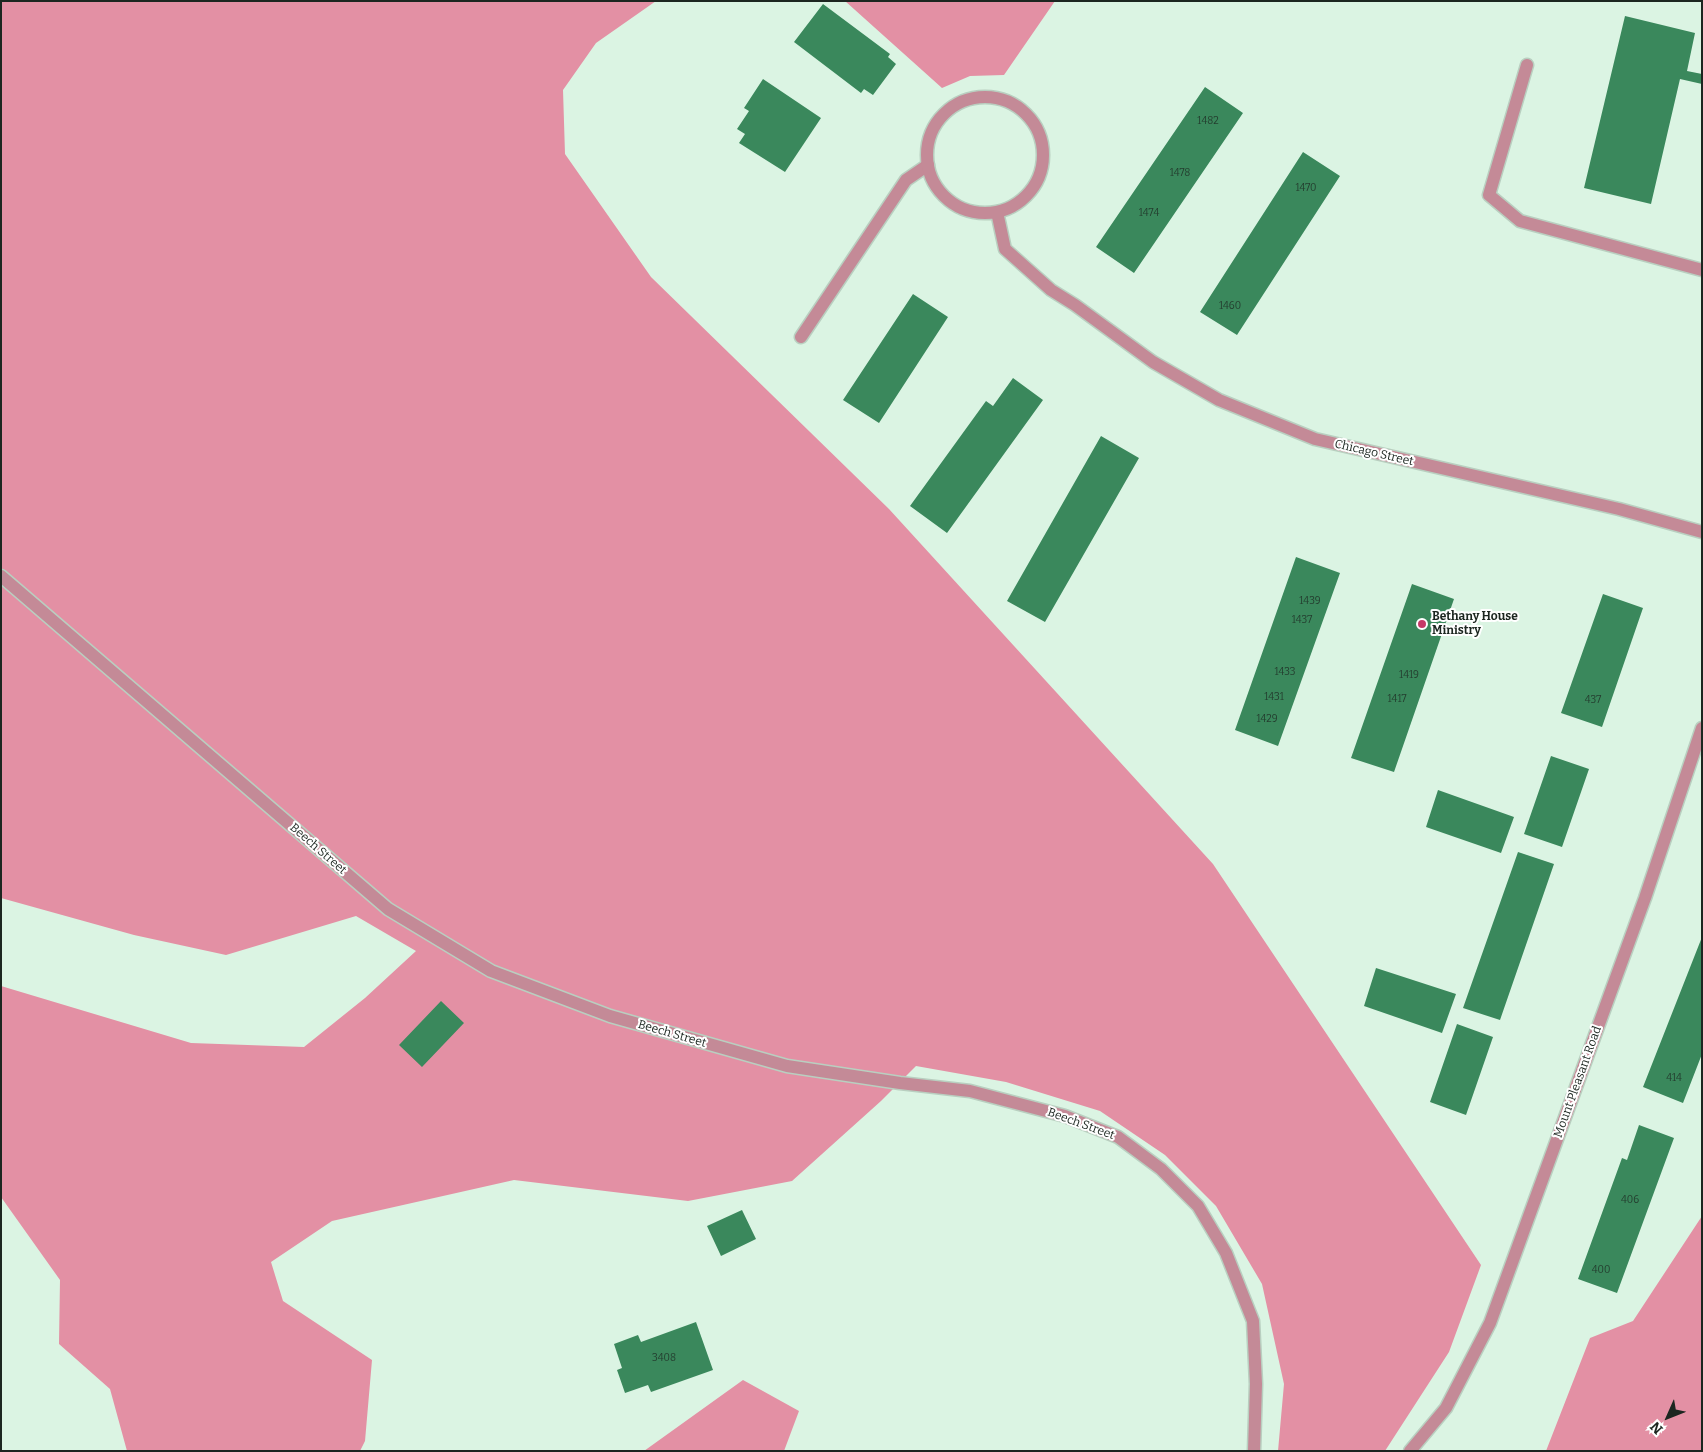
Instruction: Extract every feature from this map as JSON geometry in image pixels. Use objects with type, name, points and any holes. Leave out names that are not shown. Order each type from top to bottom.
[{"type":"street","points":[[1527,65],[1489,195],[1520,221],[1702,270]]},
{"type":"street","points":[[977,97],[991,97],[1018,107],[1030,117],[1040,134],[1043,155],[1039,177],[1028,194],[1016,204],[997,212],[971,211],[947,199],[935,184],[928,165],[928,142],[936,123],[942,115],[958,103],[977,97]]},
{"type":"street","points":[[801,337],[906,180],[928,165]]},
{"type":"street","name":"Chicago Street","points":[[997,212],[1004,249],[1052,290],[1153,362],[1218,400],[1315,439],[1618,509],[1702,532]]},
{"type":"street","name":"Beech Street","points":[[1,576],[388,909],[491,971],[610,1016],[787,1066],[900,1083],[970,1091],[1065,1116],[1118,1137],[1161,1170],[1198,1206],[1226,1253],[1253,1321],[1256,1384],[1254,1451]]},
{"type":"street","name":"Mount Pleasant Road","points":[[1410,1451],[1446,1408],[1490,1323],[1645,898],[1702,728]]},
{"type":"street","name":"Mount Pleasant Road","points":[[1420,1451],[1432,1426]]},
{"type":"shaded area","points":[[1,1],[656,1],[596,43],[563,90],[565,154],[651,277],[889,509],[1213,864],[1481,1265],[1449,1352],[1385,1451],[1278,1451],[1284,1384],[1262,1284],[1216,1206],[1165,1155],[1100,1111],[1006,1082],[916,1066],[881,1101],[792,1181],[688,1201],[514,1180],[332,1221],[271,1262],[283,1301],[372,1360],[365,1441],[360,1451],[127,1451],[110,1389],[59,1344],[60,1280],[1,1197],[1,986],[191,1043],[304,1047],[365,998],[416,951],[356,916],[226,955],[134,935],[1,898]]},
{"type":"shaded area","points":[[845,1],[1055,1],[1004,75],[970,76],[942,88]]},
{"type":"shaded area","points":[[1702,1216],[1702,1451],[1546,1451],[1590,1338],[1633,1321]]},
{"type":"shaded area","points":[[743,1380],[799,1411],[784,1451],[644,1451]]},
{"type":"building","points":[[823,4],[890,54],[888,57],[896,64],[873,95],[864,89],[861,93],[794,42]]},
{"type":"building","points":[[1625,16],[1695,33],[1687,71],[1702,74],[1702,84],[1680,79],[1651,204],[1584,188]]},
{"type":"building","points":[[763,79],[821,118],[785,172],[739,143],[745,134],[737,129],[749,111],[744,108]]},
{"type":"building","points":[[1205,87],[1243,113],[1134,273],[1096,247]]},
{"type":"building","points":[[1303,152],[1340,176],[1237,335],[1200,312]]},
{"type":"building","points":[[913,294],[948,317],[879,423],[843,400]]},
{"type":"building","points":[[1013,378],[1043,400],[947,533],[910,506],[986,401],[993,406]]},
{"type":"building","points":[[1101,436],[1139,458],[1045,622],[1007,601]]},
{"type":"building","points":[[1296,557],[1340,573],[1278,746],[1235,730]]},
{"type":"building","points":[[1412,584],[1454,599],[1394,772],[1351,758]]},
{"type":"building","points":[[1603,594],[1643,608],[1602,727],[1561,713]]},
{"type":"building","points":[[1551,756],[1589,769],[1562,847],[1524,834]]},
{"type":"building","points":[[1438,790],[1514,817],[1501,853],[1426,827]]},
{"type":"building","points":[[1518,852],[1554,864],[1500,1020],[1463,1008]]},
{"type":"building","points":[[1702,937],[1702,1054],[1683,1103],[1643,1087]]},
{"type":"building","points":[[1376,968],[1456,994],[1442,1033],[1364,1006]]},
{"type":"building","points":[[441,1001],[464,1023],[422,1067],[399,1045]]},
{"type":"building","points":[[1457,1024],[1493,1037],[1466,1115],[1430,1102]]},
{"type":"building","points":[[1639,1125],[1674,1138],[1617,1293],[1578,1279],[1622,1158],[1627,1160]]},
{"type":"building","points":[[742,1210],[756,1239],[721,1256],[707,1226]]},
{"type":"building","points":[[696,1322],[713,1370],[651,1392],[648,1385],[625,1393],[617,1370],[622,1368],[614,1344],[638,1335],[641,1342]]},
{"type":"place","name":"Bethany House Ministry","points":[[1422,624]]}]
